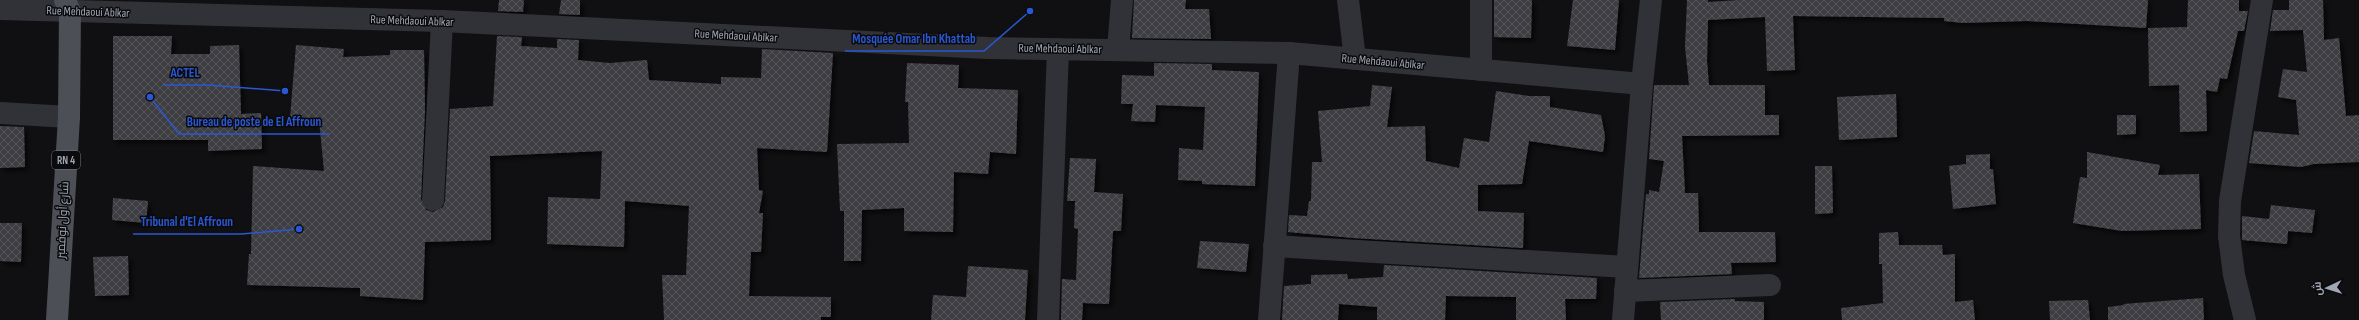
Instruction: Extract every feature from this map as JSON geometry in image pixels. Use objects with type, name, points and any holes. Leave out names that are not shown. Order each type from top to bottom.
[{"type":"main road","name":"شارع أول نوفمبر","points":[[57,320],[69,117],[68,6]]},
{"type":"street","points":[[1118,50],[1122,0]]},
{"type":"street","points":[[1348,0],[1355,59]]},
{"type":"street","points":[[1481,0],[1481,70]]},
{"type":"street","points":[[1623,320],[1642,84],[1651,0]]},
{"type":"street","points":[[2245,320],[2234,275],[2229,236],[2230,201],[2262,0]]},
{"type":"street","name":"Rue Mehdaoui Ablkar","points":[[0,9],[68,6],[442,21],[972,47],[1289,54],[1642,84]]},
{"type":"street","points":[[433,200],[442,21]]},
{"type":"street","points":[[1048,320],[1058,49]]},
{"type":"street","points":[[1269,320],[1289,54]]},
{"type":"street","points":[[0,113],[69,117]]},
{"type":"street","points":[[1274,246],[1627,267]]},
{"type":"street","points":[[1625,291],[1770,285]]},
{"type":"building","points":[[499,0],[524,0],[523,12],[498,11]]},
{"type":"building","points":[[561,0],[580,0],[580,15],[559,14]]},
{"type":"building","points":[[1134,0],[1186,0],[1185,9],[1209,9],[1211,39],[1132,38]]},
{"type":"building","points":[[1494,0],[1532,0],[1531,38],[1494,37]]},
{"type":"building","points":[[1573,0],[1619,0],[1615,50],[1567,46]]},
{"type":"building","points":[[1687,0],[1708,0],[1708,2],[1739,0],[2148,0],[2146,28],[2027,21],[1963,23],[1944,21],[1944,18],[1793,16],[1795,70],[1767,71],[1765,17],[1708,20],[1707,61],[1709,85],[1765,85],[1765,115],[1779,115],[1779,135],[1682,136],[1685,193],[1698,193],[1699,232],[1775,232],[1776,262],[1731,263],[1732,274],[1639,278],[1646,194],[1649,194],[1649,190],[1659,192],[1664,161],[1649,159],[1654,85],[1689,85],[1685,47]]},
{"type":"building","points":[[2188,0],[2239,0],[2239,11],[2248,11],[2244,31],[2238,31],[2227,79],[2220,78],[2217,92],[2206,90],[2207,131],[2180,132],[2179,85],[2149,86],[2148,28],[2187,27]]},
{"type":"building","points":[[2289,0],[2323,0],[2324,40],[2339,38],[2346,116],[2359,115],[2359,162],[2314,164],[2301,167],[2249,163],[2254,131],[2299,135],[2296,100],[2278,97],[2283,69],[2307,72],[2303,30],[2270,31],[2273,10],[2289,10]]},
{"type":"building","points":[[113,36],[172,36],[171,54],[210,54],[210,46],[239,45],[241,114],[261,113],[262,149],[208,151],[208,140],[113,140]]},
{"type":"building","points":[[497,36],[522,37],[521,46],[557,48],[557,39],[579,40],[578,60],[610,63],[647,60],[649,80],[721,84],[721,77],[761,78],[762,49],[833,53],[827,152],[757,148],[759,190],[763,191],[759,213],[763,213],[761,252],[751,252],[749,296],[831,297],[831,317],[821,317],[821,320],[664,320],[662,275],[686,275],[689,206],[625,201],[624,247],[547,244],[548,197],[600,199],[602,151],[490,156],[491,240],[425,242],[423,300],[360,296],[360,288],[247,285],[249,254],[251,254],[253,166],[324,171],[319,120],[290,118],[296,45],[344,49],[343,57],[390,55],[390,50],[424,50],[425,110],[421,199],[426,210],[433,212],[443,207],[445,201],[450,109],[493,106]]},
{"type":"building","points":[[907,63],[959,65],[958,88],[1018,90],[1016,154],[990,152],[988,174],[954,172],[953,232],[904,231],[904,208],[862,210],[861,261],[844,261],[844,211],[840,211],[837,144],[909,143],[908,102],[905,102]]},
{"type":"building","points":[[1154,63],[1212,64],[1212,70],[1259,72],[1255,186],[1202,184],[1202,181],[1178,180],[1179,148],[1203,150],[1205,107],[1156,105],[1155,122],[1131,121],[1133,104],[1121,104],[1122,75],[1154,76]]},
{"type":"building","points":[[1372,85],[1392,87],[1387,127],[1425,126],[1426,161],[1459,168],[1464,138],[1489,142],[1496,91],[1529,96],[1550,96],[1550,107],[1601,115],[1605,136],[1603,152],[1529,141],[1522,184],[1478,185],[1478,211],[1524,213],[1523,248],[1353,238],[1288,232],[1289,215],[1307,216],[1309,201],[1311,201],[1312,162],[1322,162],[1318,111],[1370,106]]},
{"type":"building","points":[[1896,94],[1897,137],[1839,140],[1837,97]]},
{"type":"building","points":[[2117,115],[2136,115],[2136,134],[2117,135]]},
{"type":"building","points":[[0,126],[24,127],[25,167],[0,168]]},
{"type":"building","points":[[2087,152],[2160,165],[2158,175],[2199,174],[2201,229],[2122,231],[2073,223],[2080,177],[2087,178]]},
{"type":"building","points":[[1990,154],[1990,169],[1993,169],[1996,204],[1953,209],[1949,166],[1966,164],[1966,155]]},
{"type":"building","points":[[1070,158],[1096,159],[1094,192],[1123,194],[1121,231],[1113,231],[1109,304],[1083,303],[1082,320],[1061,320],[1062,279],[1076,280],[1078,229],[1074,228],[1075,201],[1067,201]]},
{"type":"building","points":[[1815,166],[1832,166],[1833,213],[1815,214]]},
{"type":"building","points":[[113,198],[148,201],[146,223],[112,220]]},
{"type":"building","points":[[2271,205],[2315,210],[2312,233],[2288,231],[2287,244],[2242,240],[2242,216],[2269,219]]},
{"type":"building","points":[[0,223],[22,223],[21,262],[0,261]]},
{"type":"building","points":[[1898,232],[1899,245],[1942,245],[1943,255],[1955,254],[1955,302],[1973,300],[1975,320],[1842,320],[1841,308],[1883,303],[1882,264],[1879,264],[1879,233]]},
{"type":"building","points":[[1200,241],[1249,244],[1246,272],[1197,268]]},
{"type":"building","points":[[128,256],[129,295],[95,296],[93,257]]},
{"type":"building","points":[[1384,265],[1597,278],[1596,299],[1565,299],[1566,320],[1516,320],[1516,297],[1446,296],[1445,320],[1377,320],[1377,307],[1339,304],[1338,320],[1282,320],[1284,286],[1311,284],[1311,275],[1347,274],[1348,279],[1383,277]]},
{"type":"building","points":[[968,266],[1028,270],[1025,320],[931,320],[933,295],[966,297]]},
{"type":"building","points":[[2203,298],[2204,320],[2108,320],[2108,307],[2124,305],[2123,304]]},
{"type":"building","points":[[1735,299],[1735,301],[1764,302],[1764,320],[1661,320],[1660,302]]},
{"type":"building","points":[[2088,300],[2090,320],[2050,320],[2049,301]]},
{"type":"place","name":"Mosquée Omar Ibn Khattab","points":[[1030,11]]},
{"type":"place","name":"ACTEL","points":[[285,91]]},
{"type":"place","name":"Bureau de poste de El Affroun","points":[[150,97]]},
{"type":"place","name":"Tribunal d'El Affroun","points":[[299,229]]}]
